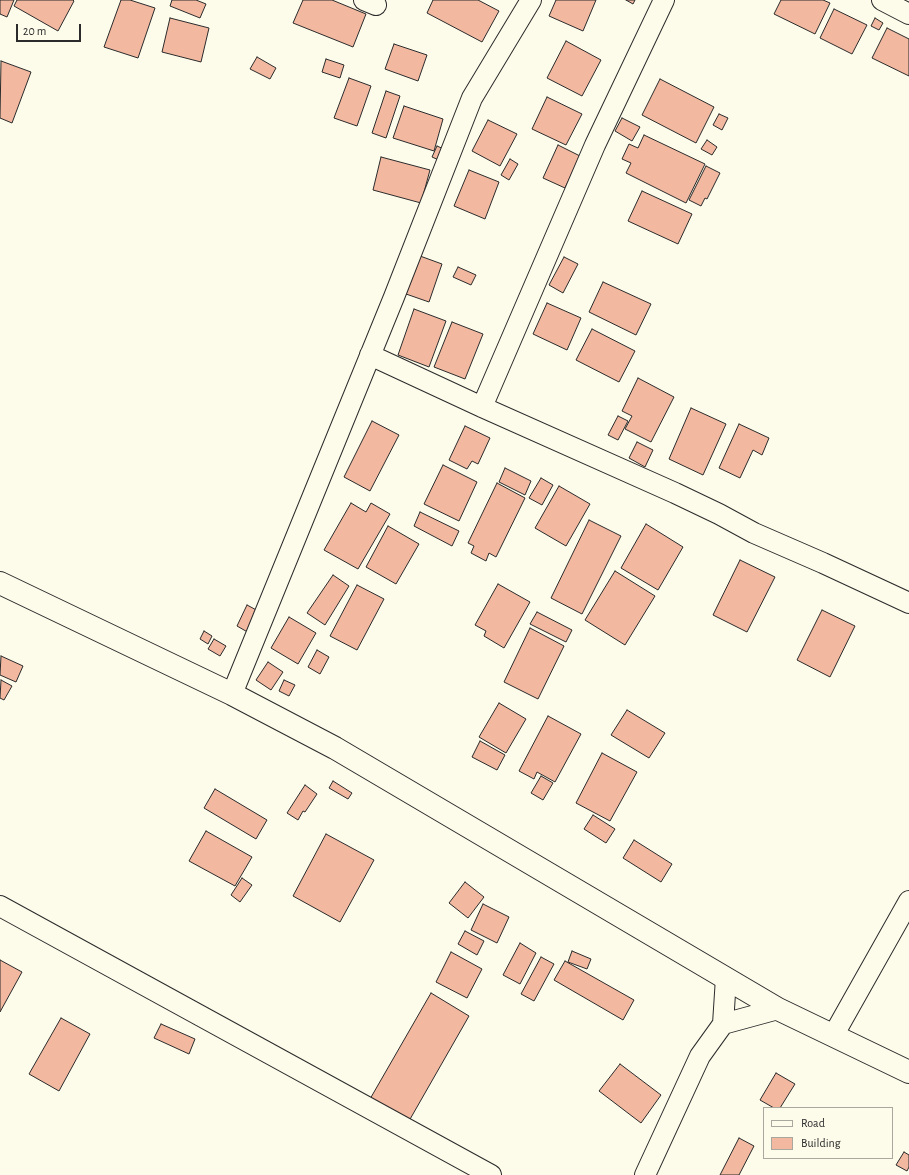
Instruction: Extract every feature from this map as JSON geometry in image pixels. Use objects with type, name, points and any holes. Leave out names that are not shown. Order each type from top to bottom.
[{"type":"main road","points":[[0,583],[232,694],[335,748],[778,1009],[909,1072]]},
{"type":"street","points":[[232,694],[370,355],[472,98],[531,0]]},
{"type":"street","points":[[482,407],[595,145],[664,0]]},
{"type":"street","points":[[882,0],[909,14]]},
{"type":"street","points":[[370,355],[482,407],[675,493],[754,533],[909,603]]},
{"type":"street","points":[[833,1036],[909,901]]},
{"type":"street","points":[[0,906],[492,1175]]},
{"type":"street","points":[[645,1175],[694,1067],[723,1024],[726,978]]},
{"type":"street","points":[[723,1024],[778,1009]]},
{"type":"building","points":[[0,0],[14,0],[7,17],[0,14]]},
{"type":"building","points":[[17,0],[74,1],[58,31],[14,6]]},
{"type":"building","points":[[121,0],[130,0],[155,8],[138,58],[104,47]]},
{"type":"building","points":[[172,0],[196,0],[206,4],[200,18],[170,6]]},
{"type":"building","points":[[303,0],[332,0],[366,14],[353,47],[293,23]]},
{"type":"building","points":[[433,0],[478,0],[499,11],[482,42],[427,13]]},
{"type":"building","points":[[556,0],[596,0],[583,31],[549,16]]},
{"type":"building","points":[[626,0],[635,0],[633,4]]},
{"type":"building","points":[[781,0],[823,0],[830,3],[815,34],[774,14]]},
{"type":"building","points":[[834,9],[867,25],[852,54],[820,38]]},
{"type":"building","points":[[170,18],[209,28],[201,62],[162,52]]},
{"type":"building","points":[[875,18],[883,23],[879,30],[871,26]]},
{"type":"building","points":[[887,28],[909,39],[909,76],[872,58]]},
{"type":"building","points":[[566,41],[601,60],[582,96],[547,78]]},
{"type":"building","points":[[394,44],[427,55],[418,81],[385,69]]},
{"type":"building","points":[[257,57],[276,68],[270,79],[250,69]]},
{"type":"building","points":[[326,59],[344,65],[340,78],[322,72]]},
{"type":"building","points":[[1,61],[31,72],[12,123],[0,118]]},
{"type":"building","points":[[349,78],[371,86],[357,126],[334,118]]},
{"type":"building","points":[[660,79],[714,107],[696,143],[642,115]]},
{"type":"building","points":[[386,91],[400,96],[386,138],[372,133]]},
{"type":"building","points":[[547,97],[582,114],[566,145],[532,129]]},
{"type":"building","points":[[404,106],[443,119],[434,151],[393,138]]},
{"type":"building","points":[[719,114],[728,118],[722,130],[713,125]]},
{"type":"building","points":[[622,118],[640,127],[632,141],[615,131]]},
{"type":"building","points":[[488,120],[517,134],[500,166],[472,151]]},
{"type":"building","points":[[644,135],[705,164],[686,203],[626,173],[631,163],[622,159],[629,144],[638,148]]},
{"type":"building","points":[[707,140],[717,147],[712,155],[701,149]]},
{"type":"building","points":[[558,145],[580,156],[565,188],[543,178]]},
{"type":"building","points":[[437,146],[446,150],[441,161],[432,157]]},
{"type":"building","points":[[381,157],[430,170],[421,203],[373,190]]},
{"type":"building","points":[[510,159],[518,164],[509,180],[501,175]]},
{"type":"building","points":[[706,166],[720,173],[707,199],[705,198],[701,206],[689,200]]},
{"type":"building","points":[[469,170],[499,182],[485,219],[454,206]]},
{"type":"building","points":[[642,191],[692,214],[678,244],[628,221]]},
{"type":"building","points":[[420,256],[442,264],[429,302],[406,294]]},
{"type":"building","points":[[564,257],[578,264],[563,293],[549,285]]},
{"type":"building","points":[[458,267],[476,275],[471,285],[453,277]]},
{"type":"building","points":[[603,282],[651,304],[636,335],[589,312]]},
{"type":"building","points":[[547,303],[581,318],[567,350],[533,334]]},
{"type":"building","points":[[414,309],[446,321],[429,367],[398,355]]},
{"type":"building","points":[[452,322],[483,334],[465,379],[434,367]]},
{"type":"building","points":[[592,329],[635,351],[619,382],[576,360]]},
{"type":"building","points":[[638,378],[674,397],[651,442],[625,429],[632,416],[622,411]]},
{"type":"building","points":[[691,408],[726,424],[703,475],[669,459]]},
{"type":"building","points":[[618,416],[628,421],[618,440],[608,435]]},
{"type":"building","points":[[372,421],[399,435],[370,491],[344,477]]},
{"type":"building","points":[[739,424],[769,438],[762,455],[753,450],[740,478],[719,468]]},
{"type":"building","points":[[465,426],[490,438],[478,464],[472,461],[467,469],[449,460]]},
{"type":"building","points":[[637,442],[653,450],[645,467],[629,458]]},
{"type":"building","points":[[443,465],[477,482],[459,521],[424,504]]},
{"type":"building","points":[[505,468],[531,481],[525,495],[499,482]]},
{"type":"building","points":[[541,478],[553,485],[542,505],[529,498]]},
{"type":"building","points":[[497,483],[525,498],[496,557],[489,553],[486,561],[471,553],[474,546],[468,543]]},
{"type":"building","points":[[559,486],[590,504],[566,546],[535,528]]},
{"type":"building","points":[[351,503],[366,512],[371,503],[390,514],[358,569],[324,550]]},
{"type":"building","points":[[420,512],[459,531],[452,546],[414,526]]},
{"type":"building","points":[[589,520],[621,536],[582,614],[551,598]]},
{"type":"building","points":[[646,524],[683,547],[658,590],[621,568]]},
{"type":"building","points":[[388,526],[419,544],[396,584],[366,567]]},
{"type":"building","points":[[740,560],[775,577],[747,632],[713,615]]},
{"type":"building","points":[[615,571],[655,596],[625,645],[585,620]]},
{"type":"building","points":[[333,575],[349,586],[325,625],[307,613]]},
{"type":"building","points":[[498,584],[530,602],[504,648],[484,636],[486,631],[475,625]]},
{"type":"building","points":[[357,585],[384,599],[357,650],[330,636]]},
{"type":"building","points":[[247,605],[262,613],[251,634],[237,626]]},
{"type":"building","points":[[822,610],[855,626],[830,677],[797,660]]},
{"type":"building","points":[[537,612],[572,630],[566,642],[530,624]]},
{"type":"building","points":[[289,617],[316,633],[298,664],[271,648]]},
{"type":"building","points":[[530,628],[564,646],[538,699],[504,682]]},
{"type":"building","points":[[204,631],[212,636],[208,644],[200,639]]},
{"type":"building","points":[[214,639],[226,646],[220,656],[208,649]]},
{"type":"building","points":[[317,650],[329,657],[320,674],[308,667]]},
{"type":"building","points":[[1,656],[23,666],[16,682],[0,675]]},
{"type":"building","points":[[268,662],[283,672],[271,690],[256,680]]},
{"type":"building","points":[[1,680],[12,686],[4,700],[0,698]]},
{"type":"building","points":[[284,680],[295,685],[289,696],[279,691]]},
{"type":"building","points":[[499,703],[526,719],[506,753],[479,737]]},
{"type":"building","points":[[627,710],[665,733],[649,758],[611,735]]},
{"type":"building","points":[[548,716],[581,734],[555,782],[537,772],[534,779],[519,771]]},
{"type":"building","points":[[480,741],[505,755],[497,770],[472,757]]},
{"type":"building","points":[[602,753],[637,772],[610,821],[576,803]]},
{"type":"building","points":[[541,776],[553,783],[543,800],[531,793]]},
{"type":"building","points":[[333,781],[352,793],[348,799],[329,788]]},
{"type":"building","points":[[305,785],[317,794],[305,812],[303,811],[298,820],[287,813]]},
{"type":"building","points":[[215,789],[267,820],[256,839],[204,808]]},
{"type":"building","points":[[593,815],[615,829],[606,843],[584,829]]},
{"type":"building","points":[[206,831],[252,857],[235,886],[189,861]]},
{"type":"building","points":[[326,834],[374,860],[340,922],[293,896]]},
{"type":"building","points":[[634,840],[672,864],[661,882],[623,858]]},
{"type":"building","points":[[242,878],[252,885],[240,902],[231,895]]},
{"type":"building","points":[[465,882],[484,897],[468,918],[449,903]]},
{"type":"building","points":[[483,904],[509,917],[497,943],[471,930]]},
{"type":"building","points":[[465,931],[484,941],[477,955],[458,944]]},
{"type":"building","points":[[520,943],[536,953],[520,984],[503,975]]},
{"type":"building","points":[[572,951],[591,959],[587,969],[568,962]]},
{"type":"building","points":[[451,952],[482,969],[467,998],[436,982]]},
{"type":"building","points":[[541,957],[554,964],[534,1001],[521,994]]},
{"type":"building","points":[[0,960],[22,972],[0,1012]]},
{"type":"building","points":[[565,961],[634,1000],[623,1020],[554,980]]},
{"type":"building","points":[[431,993],[469,1016],[409,1121],[370,1099]]},
{"type":"building","points":[[61,1018],[90,1034],[59,1091],[29,1074]]},
{"type":"building","points":[[161,1024],[195,1039],[189,1054],[154,1038]]},
{"type":"building","points":[[620,1064],[661,1095],[641,1123],[599,1091]]},
{"type":"building","points":[[776,1073],[795,1084],[781,1107],[772,1107],[760,1100]]},
{"type":"building","points":[[739,1138],[754,1146],[739,1175],[720,1175]]},
{"type":"building","points":[[904,1152],[909,1155],[909,1167],[907,1171],[896,1165]]}]
